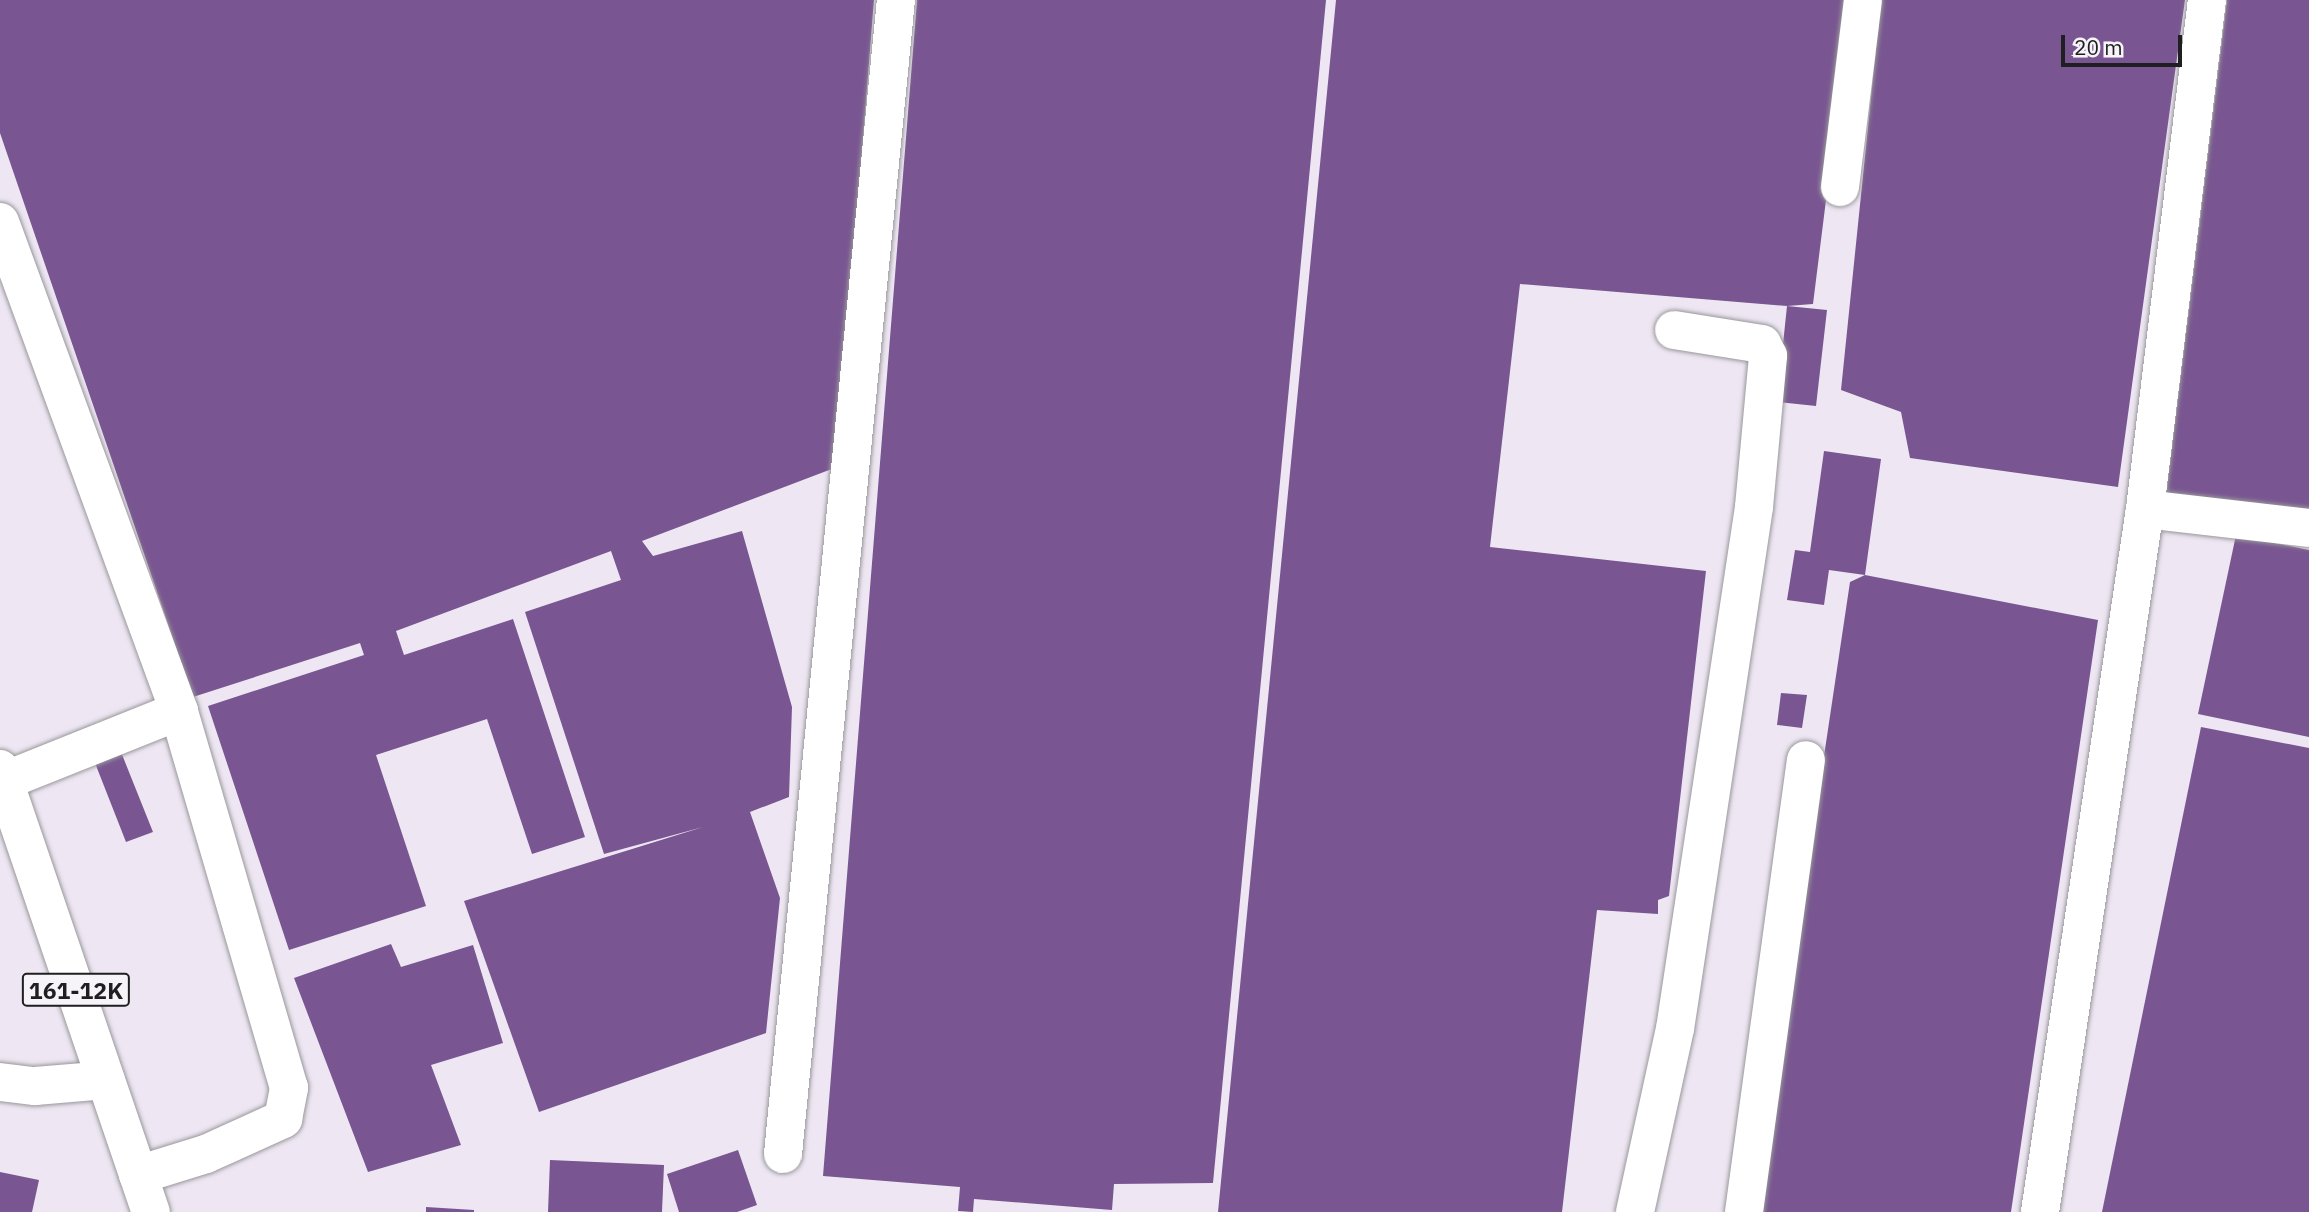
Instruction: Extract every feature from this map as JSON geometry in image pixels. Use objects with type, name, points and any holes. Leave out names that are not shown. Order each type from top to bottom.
[{"type":"main road","points":[[783,1154],[895,0]]},
{"type":"main road","points":[[1840,187],[1863,0]]},
{"type":"main road","points":[[2040,1212],[2145,509],[2207,0]]},
{"type":"main road","points":[[0,222],[179,711],[289,1088],[282,1119],[206,1154],[138,1175]]},
{"type":"main road","points":[[1635,1212],[1675,1029],[1754,507],[1768,356],[1762,344],[1674,330]]},
{"type":"main road","points":[[2145,509],[2309,528]]},
{"type":"main road","points":[[2,775],[179,711]]},
{"type":"main road","points":[[1744,1212],[1806,760]]},
{"type":"main road","name":"161-12K","points":[[2,775],[151,1212]]},
{"type":"main road","points":[[0,1082],[35,1086],[106,1080]]},
{"type":"shaded area","points":[[0,0],[2309,0],[2309,1212],[0,1212]]},
{"type":"building","points":[[0,0],[874,0],[837,467],[642,541],[653,556],[742,531],[792,707],[789,797],[750,812],[780,898],[766,1033],[539,1112],[464,901],[703,827],[604,854],[525,612],[621,580],[611,551],[396,631],[404,655],[513,619],[585,837],[532,854],[487,719],[376,755],[426,906],[289,950],[208,706],[364,655],[360,643],[193,697],[0,133]]},
{"type":"building","points":[[917,0],[1326,0],[1213,1183],[1114,1184],[1112,1210],[974,1199],[973,1212],[958,1211],[960,1187],[823,1176]]},
{"type":"building","points":[[1336,0],[1851,0],[1813,304],[1787,306],[1520,284],[1490,547],[1706,571],[1669,896],[1658,900],[1658,914],[1597,910],[1562,1212],[1218,1212]]},
{"type":"building","points":[[1881,0],[2185,0],[2118,487],[1910,458],[1901,412],[1841,390]]},
{"type":"building","points":[[2227,0],[2309,0],[2309,515],[2166,497]]},
{"type":"building","points":[[1787,306],[1827,310],[1816,406],[1777,402]]},
{"type":"building","points":[[1824,451],[1881,459],[1865,575],[1829,570],[1824,605],[1787,600],[1795,550],[1810,552]]},
{"type":"building","points":[[2236,535],[2309,550],[2309,737],[2198,714]]},
{"type":"building","points":[[1865,575],[2098,620],[2011,1212],[1756,1212],[1850,582]]},
{"type":"building","points":[[1781,693],[1807,695],[1802,728],[1777,725]]},
{"type":"building","points":[[2201,727],[2309,748],[2309,1212],[2102,1212]]},
{"type":"building","points":[[119,747],[153,832],[126,842],[95,763]]},
{"type":"building","points":[[391,944],[401,967],[473,945],[503,1043],[431,1065],[461,1145],[368,1172],[294,978]]},
{"type":"building","points":[[738,1150],[757,1205],[737,1212],[679,1212],[667,1174]]},
{"type":"building","points":[[550,1160],[664,1165],[662,1212],[548,1212]]},
{"type":"building","points":[[0,1172],[39,1180],[32,1212],[0,1212]]},
{"type":"building","points":[[426,1207],[474,1210],[474,1212],[426,1212]]}]
